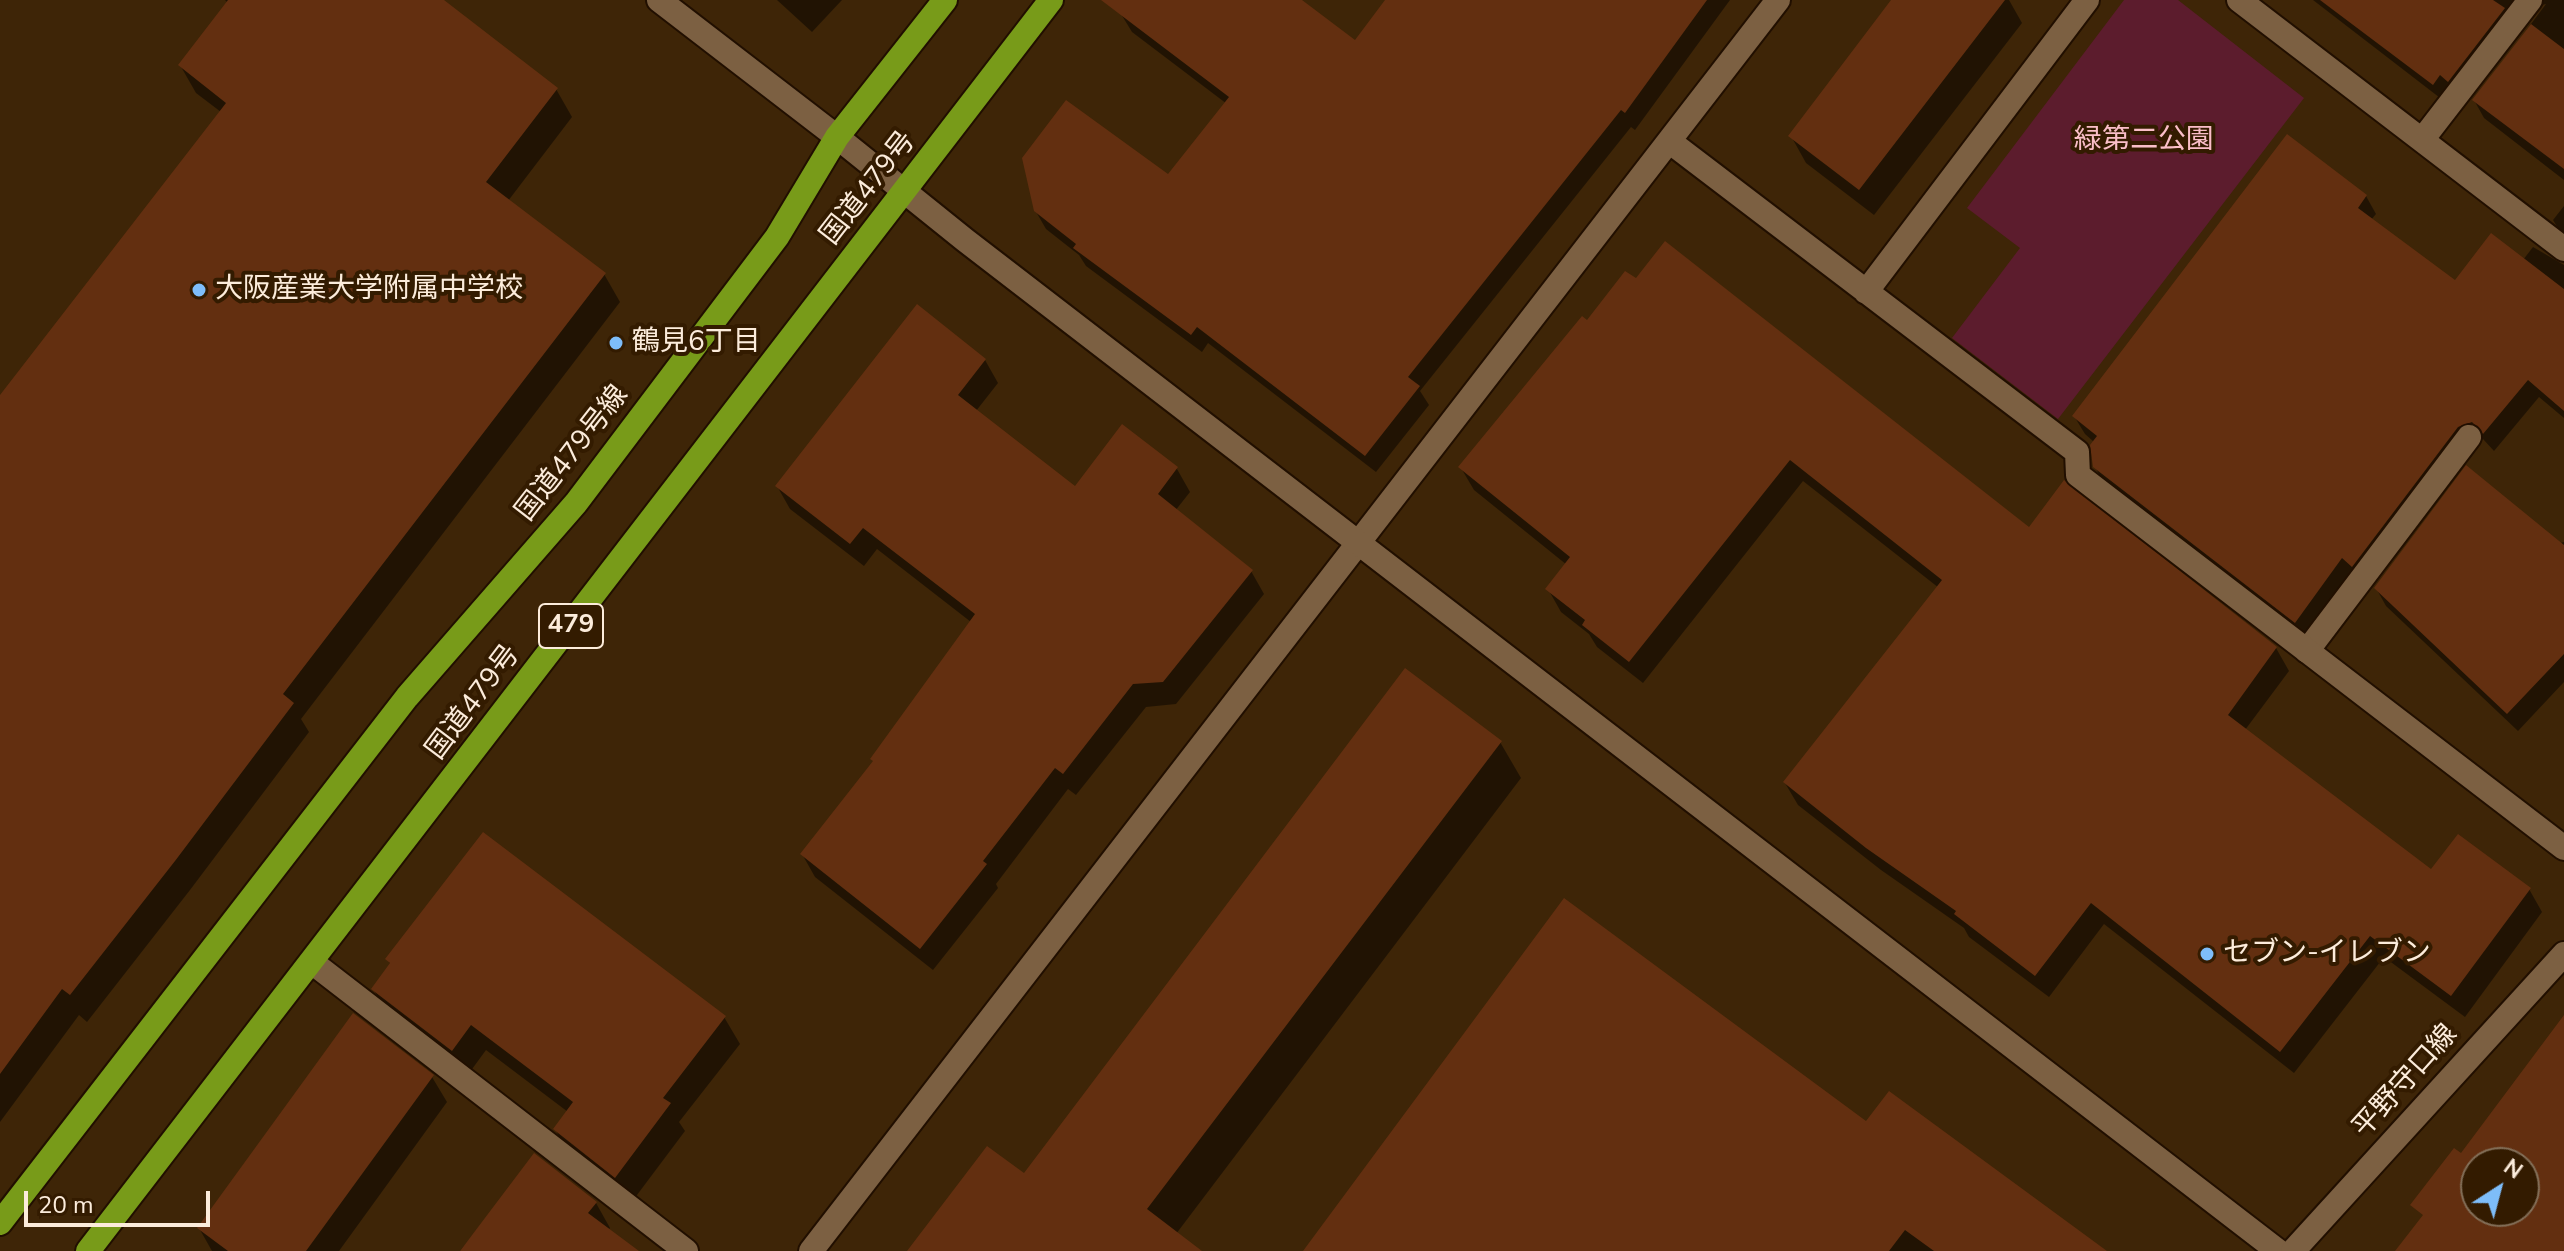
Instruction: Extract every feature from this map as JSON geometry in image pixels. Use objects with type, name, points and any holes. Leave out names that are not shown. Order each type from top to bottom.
[{"type":"highway","name":"国道479号線","points":[[0,1223],[407,697],[576,503],[777,237],[837,137],[945,0]]},
{"type":"highway","name":"国道479号","points":[[88,1251],[313,963],[1051,0]]},
{"type":"street","points":[[659,0],[2278,1251]]},
{"type":"street","points":[[811,1251],[1778,0]]},
{"type":"street","points":[[1866,292],[2087,0]]},
{"type":"street","points":[[2239,0],[2564,249]]},
{"type":"street","points":[[2422,140],[2530,0]]},
{"type":"street","points":[[1669,141],[2077,452],[2078,475],[2564,848]]},
{"type":"street","points":[[2307,651],[2469,437]]},
{"type":"street","name":"平野守口線","points":[[2293,1251],[2564,954]]},
{"type":"street","points":[[313,963],[686,1251]]},
{"type":"green space","name":"緑第二公園","points":[[2124,0],[2178,0],[2304,98],[2058,419],[1952,338],[2020,248],[1967,208]]},
{"type":"building","points":[[228,0],[444,0],[558,88],[486,182],[606,273],[283,694],[294,703],[175,861],[70,995],[62,989],[0,1074],[0,395],[226,103],[178,65]]},
{"type":"building","points":[[1101,0],[1302,0],[1355,40],[1385,0],[1707,0],[1625,113],[1621,110],[1408,377],[1420,386],[1365,456],[1197,327],[1191,335],[1073,248],[1076,244],[1034,211],[1022,158],[1066,100],[1168,174],[1229,97]]},
{"type":"building","points":[[1891,0],[2005,0],[1859,190],[1788,136]]},
{"type":"building","points":[[2320,0],[2493,0],[2505,8],[2448,82],[2440,75],[2433,85]]},
{"type":"building","points":[[2531,24],[2564,49],[2564,169],[2472,100]]},
{"type":"building","points":[[2287,134],[2367,195],[2358,208],[2455,280],[2491,233],[2564,289],[2564,411],[2528,380],[2483,434],[2472,422],[2458,427],[2352,567],[2342,558],[2295,623],[2093,467],[2090,445],[2097,436],[2072,416]]},
{"type":"building","points":[[1665,241],[2029,527],[2064,480],[2277,647],[2228,715],[2431,869],[2458,834],[2531,888],[2451,996],[2370,936],[2280,1052],[2091,903],[2035,976],[1954,914],[1956,911],[1866,848],[1783,782],[1942,580],[1790,460],[1629,662],[1582,625],[1585,620],[1545,589],[1570,557],[1458,467],[1582,316],[1587,320],[1625,271],[1636,278]]},
{"type":"building","points":[[917,304],[986,359],[958,395],[1075,486],[1122,424],[1178,467],[1158,494],[1253,570],[1163,682],[1133,684],[1063,774],[1055,768],[983,861],[987,864],[920,949],[800,854],[873,761],[870,759],[975,614],[863,528],[850,544],[775,486]]},
{"type":"building","points":[[2466,465],[2564,545],[2564,654],[2507,714],[2374,588]]},
{"type":"building","points":[[1405,668],[1502,741],[1147,1209],[1202,1251],[907,1251],[987,1146],[1024,1173]]},
{"type":"building","points":[[483,832],[726,1016],[663,1098],[671,1103],[615,1178],[553,1129],[573,1102],[471,1025],[452,1051],[371,989],[390,963],[385,959]]},
{"type":"building","points":[[1564,898],[1866,1121],[1889,1091],[2107,1251],[1934,1251],[1905,1230],[1889,1251],[1303,1251]]},
{"type":"building","points":[[353,1013],[434,1075],[306,1251],[228,1251],[197,1228]]},
{"type":"building","points":[[2564,1015],[2564,1251],[2395,1251],[2423,1215],[2410,1205],[2454,1148],[2460,1152],[2460,1227],[2540,1227],[2540,1147],[2465,1147]]},
{"type":"building","points":[[534,1153],[597,1202],[588,1213],[639,1251],[460,1251]]},
{"type":"place","name":"大阪産業大学附属中学校","points":[[199,290]]},
{"type":"place","name":"鶴見6丁目","points":[[616,343]]},
{"type":"place","name":"セブン-イレブン","points":[[2207,954]]}]
